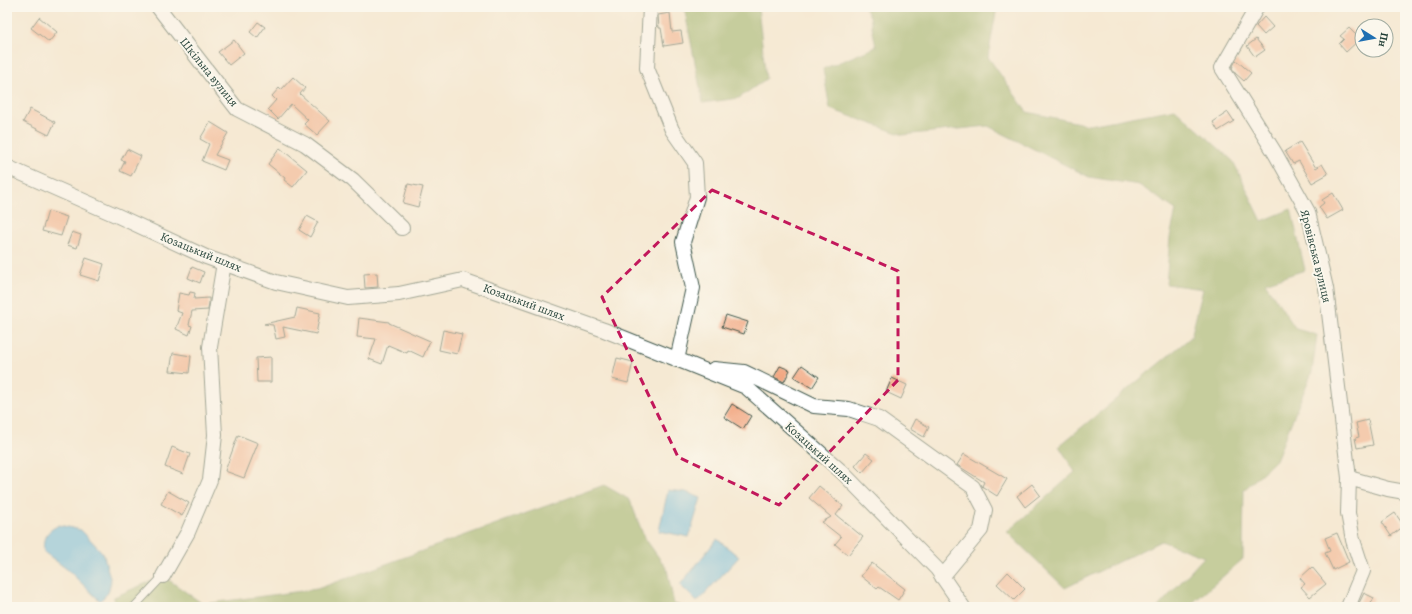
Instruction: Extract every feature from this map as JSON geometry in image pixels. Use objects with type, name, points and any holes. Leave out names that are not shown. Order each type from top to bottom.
[{"type":"street","name":"Шкільна вулиця","points":[[158,7],[237,109],[305,144],[353,180],[402,228]]},
{"type":"street","points":[[650,7],[647,68],[672,130],[695,163],[697,197],[682,242],[693,288],[677,360]]},
{"type":"street","name":"Яровівська вулиця","points":[[1257,7],[1222,68],[1276,153],[1308,212],[1326,288],[1349,478]]},
{"type":"street","name":"Козацький шлях","points":[[7,167],[206,257],[276,282],[348,298],[399,294],[463,280],[604,330],[746,387],[843,473],[937,569],[963,607]]},
{"type":"street","points":[[163,576],[188,532],[210,480],[215,435],[210,347],[224,263]]},
{"type":"street","points":[[695,367],[744,372],[814,406],[849,409],[879,419],[973,487],[985,510],[981,530],[942,577]]},
{"type":"street","points":[[1348,607],[1363,571],[1353,540],[1348,513],[1349,478],[1388,489],[1405,492]]},
{"type":"lane","points":[[134,607],[163,576]]},
{"type":"highlighted area","points":[[712,190],[898,271],[898,380],[779,505],[678,457],[602,297]]},
{"type":"green space","points":[[684,7],[758,7],[766,79],[739,98],[703,103]]},
{"type":"green space","points":[[864,7],[957,7],[960,10],[963,7],[997,7],[988,57],[1027,112],[1089,125],[1175,109],[1233,161],[1262,221],[1291,209],[1305,270],[1265,283],[1296,329],[1317,335],[1312,372],[1276,460],[1244,490],[1243,559],[1188,607],[1158,607],[1204,557],[1161,541],[1065,588],[1007,532],[1075,472],[1059,446],[1191,337],[1203,289],[1166,284],[1170,237],[1176,210],[1139,185],[1089,177],[988,126],[903,135],[830,109],[823,69],[876,47],[870,16]]},
{"type":"green space","points":[[604,485],[630,500],[644,537],[667,569],[674,604],[686,607],[113,607],[114,597],[163,576],[203,604],[317,589]]},
{"type":"water","points":[[668,490],[686,492],[701,498],[689,537],[659,531]]},
{"type":"water","points":[[59,525],[81,530],[103,553],[111,581],[108,593],[100,601],[68,570],[44,552],[44,539],[51,530]]},
{"type":"water","points":[[717,539],[739,557],[697,602],[680,585]]},
{"type":"building","points":[[670,13],[672,32],[681,31],[683,43],[664,46],[661,28],[659,28],[658,15]]},
{"type":"building","points":[[39,17],[57,32],[49,42],[31,28]]},
{"type":"building","points":[[1264,17],[1273,27],[1264,35],[1256,26]]},
{"type":"building","points":[[258,22],[265,27],[257,38],[250,32]]},
{"type":"building","points":[[1349,28],[1354,33],[1354,45],[1346,52],[1339,44],[1344,39],[1340,36]]},
{"type":"building","points":[[1256,39],[1265,50],[1255,57],[1247,46]]},
{"type":"building","points":[[234,40],[244,53],[229,65],[218,52]]},
{"type":"building","points":[[1236,60],[1251,73],[1244,81],[1232,68]]},
{"type":"building","points":[[293,77],[305,88],[300,94],[330,121],[317,135],[304,124],[308,120],[291,104],[278,119],[268,109],[276,100],[272,96],[279,88],[281,90]]},
{"type":"building","points":[[30,109],[55,122],[49,135],[23,122]]},
{"type":"building","points":[[1228,112],[1234,121],[1218,131],[1213,122]]},
{"type":"building","points":[[210,122],[228,133],[215,155],[228,160],[224,170],[202,161],[209,144],[200,139]]},
{"type":"building","points":[[1300,142],[1316,168],[1322,164],[1328,174],[1312,183],[1299,161],[1293,164],[1285,151]]},
{"type":"building","points":[[280,148],[307,170],[293,187],[284,180],[285,178],[268,164]]},
{"type":"building","points":[[127,149],[141,156],[131,176],[120,171],[125,161],[121,160]]},
{"type":"building","points":[[408,184],[423,187],[418,207],[403,203]]},
{"type":"building","points":[[1333,193],[1343,210],[1327,219],[1319,207],[1324,203],[1322,200]]},
{"type":"building","points":[[48,211],[67,217],[61,236],[42,231]]},
{"type":"building","points":[[307,216],[318,222],[310,237],[299,230]]},
{"type":"building","points":[[72,232],[81,235],[77,248],[67,245]]},
{"type":"building","points":[[86,258],[104,264],[99,281],[80,275]]},
{"type":"building","points":[[192,267],[204,272],[200,283],[188,278]]},
{"type":"building","points":[[377,273],[378,287],[365,288],[364,274]]},
{"type":"building","points":[[190,292],[195,293],[194,299],[209,298],[209,303],[208,310],[192,311],[189,325],[192,326],[189,335],[176,329],[182,313],[176,311],[179,293],[189,295]]},
{"type":"building","points":[[297,308],[320,313],[316,334],[283,327],[285,337],[276,339],[273,325],[264,324],[295,317]]},
{"type":"building","points":[[726,315],[748,322],[744,334],[722,327]]},
{"type":"building","points":[[359,318],[389,322],[430,341],[423,357],[408,350],[407,353],[388,345],[382,364],[369,359],[376,339],[357,337]]},
{"type":"building","points":[[443,330],[462,334],[457,354],[439,350]]},
{"type":"building","points":[[173,353],[191,356],[189,373],[170,371]]},
{"type":"building","points":[[271,357],[271,382],[257,382],[256,358]]},
{"type":"building","points":[[617,358],[633,362],[628,383],[612,379]]},
{"type":"building","points":[[802,365],[819,377],[812,388],[794,377]]},
{"type":"building","points":[[780,366],[790,370],[784,382],[774,377]]},
{"type":"building","points":[[892,378],[907,385],[901,399],[886,392]]},
{"type":"building","points":[[732,404],[751,416],[743,429],[724,417]]},
{"type":"building","points":[[915,419],[929,427],[924,437],[910,429]]},
{"type":"building","points":[[1368,420],[1373,445],[1357,448],[1355,438],[1359,437],[1356,423]]},
{"type":"building","points":[[238,435],[258,443],[244,478],[225,471]]},
{"type":"building","points":[[172,447],[190,454],[183,474],[165,467]]},
{"type":"building","points":[[866,453],[874,459],[862,473],[855,466]]},
{"type":"building","points":[[964,454],[1007,479],[997,496],[982,486],[984,482],[957,465]]},
{"type":"building","points":[[1032,484],[1040,495],[1025,507],[1017,496]]},
{"type":"building","points":[[819,486],[843,506],[836,515],[863,537],[848,555],[835,544],[841,537],[822,522],[831,517],[809,498]]},
{"type":"building","points":[[168,491],[189,503],[182,516],[161,504]]},
{"type":"building","points":[[1395,513],[1404,526],[1391,536],[1382,522]]},
{"type":"building","points":[[1337,533],[1349,562],[1333,570],[1325,553],[1330,551],[1325,538]]},
{"type":"building","points":[[872,563],[905,589],[898,600],[879,587],[877,589],[861,576]]},
{"type":"building","points":[[1312,567],[1326,584],[1310,597],[1301,587],[1305,584],[1300,578]]},
{"type":"building","points":[[1008,572],[1025,589],[1014,600],[997,584]]},
{"type":"building","points":[[1364,593],[1374,598],[1369,607],[1357,607]]}]
